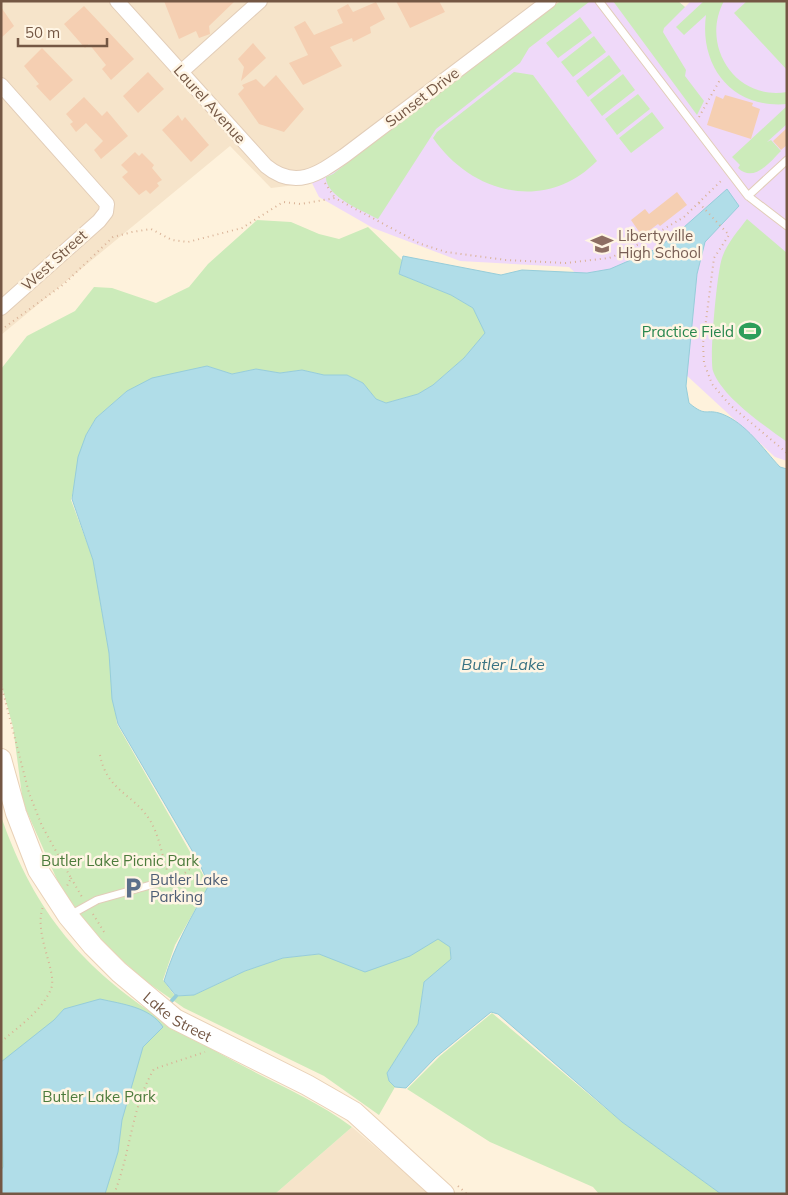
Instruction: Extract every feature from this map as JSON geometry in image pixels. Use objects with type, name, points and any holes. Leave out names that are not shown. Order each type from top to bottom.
[{"type":"street","points":[[181,72],[260,1]]},
{"type":"street","name":"Sunset Drive","points":[[289,178],[301,178],[318,174],[548,1]]},
{"type":"street","name":"Laurel Avenue","points":[[120,2],[266,166],[276,174],[289,178]]},
{"type":"street","name":"West Street","points":[[1,85],[104,198],[107,204],[106,212],[99,221],[1,308]]},
{"type":"street","name":"Lake Street","points":[[1,762],[29,850],[46,885],[93,946],[145,994],[176,1019],[354,1112],[440,1193]]},
{"type":"lane","points":[[600,1],[748,196],[787,226]]},
{"type":"lane","points":[[748,196],[787,160]]},
{"type":"lane","points":[[68,916],[86,904],[172,879]]},
{"type":"path","points":[[698,119],[720,78]]},
{"type":"path","points":[[318,174],[335,198],[413,240],[446,252],[506,260],[566,263],[609,258],[627,251],[684,217],[700,204],[716,186]]},
{"type":"path","points":[[1,330],[64,284],[113,237],[151,229],[172,240],[188,242],[242,228],[283,202],[301,204],[335,198]]},
{"type":"path","points":[[700,204],[730,235],[714,258],[703,344],[704,364],[712,384],[730,405],[787,453]]},
{"type":"path","points":[[1,684],[29,793],[42,826],[86,904],[107,936]]},
{"type":"path","points":[[100,755],[109,781],[143,810],[151,822],[172,879],[181,876],[196,864]]},
{"type":"path","points":[[62,891],[71,878]]},
{"type":"path","points":[[1,1042],[33,1015],[52,988],[52,973],[46,959],[42,935],[42,910],[44,904]]},
{"type":"path","points":[[114,1194],[125,1162],[136,1107],[145,1084],[154,1070],[207,1051],[214,1047],[216,1040]]},
{"type":"shaded area","points":[[1,1],[564,1],[312,183],[271,188],[230,146],[1,335]]},
{"type":"shaded area","name":"Libertyville High School","points":[[564,1],[678,1],[685,7],[691,1],[787,1],[787,461],[775,457],[569,267],[460,261],[373,228],[319,197],[312,183]]},
{"type":"shaded area","points":[[352,1127],[430,1194],[275,1194]]},
{"type":"green space","points":[[561,1],[589,2],[529,48],[520,63],[436,129],[378,219],[338,197],[327,184],[326,177],[333,174],[523,26]]},
{"type":"green space","points":[[613,1],[678,1],[685,7],[664,28],[663,32],[686,70],[685,76],[704,101],[697,115]]},
{"type":"green space","points":[[704,1],[724,1],[718,18],[716,35],[720,52],[727,66],[738,79],[752,88],[768,92],[787,92],[787,104],[767,104],[750,99],[735,91],[723,80],[714,67],[708,51],[705,34],[706,15],[684,35],[676,27]]},
{"type":"green space","points":[[747,1],[787,1],[787,70],[734,13]]},
{"type":"green space","points":[[580,17],[592,33],[558,58],[546,43]]},
{"type":"green space","points":[[594,36],[606,52],[573,77],[561,62]]},
{"type":"green space","points":[[609,55],[621,71],[588,97],[576,81]]},
{"type":"green space","points":[[514,72],[533,75],[597,161],[577,177],[555,187],[533,191],[510,190],[488,184],[468,173],[449,157],[433,138],[437,132]]},
{"type":"green space","points":[[623,74],[635,90],[602,116],[590,100]]},
{"type":"green space","points":[[638,94],[650,109],[617,135],[605,119]]},
{"type":"green space","points":[[787,106],[787,124],[767,142],[771,140],[781,151],[767,165],[756,172],[744,172],[738,168],[740,165],[732,157]]},
{"type":"green space","points":[[652,112],[664,128],[631,153],[619,138]]},
{"type":"green space","name":"Practice Field","points":[[747,219],[787,253],[787,442],[735,401],[725,391],[713,371],[713,334],[720,266],[727,247]]},
{"type":"green space","name":"Butler Lake Picnic Park","points":[[257,220],[291,222],[319,234],[339,239],[368,227],[402,260],[399,274],[451,295],[473,308],[485,333],[464,358],[433,385],[418,394],[386,403],[376,399],[363,383],[347,375],[324,375],[302,370],[280,373],[256,369],[232,374],[207,366],[127,391],[96,418],[86,435],[71,500],[93,559],[109,652],[117,724],[209,885],[175,945],[163,980],[175,996],[194,995],[245,971],[283,958],[319,954],[337,959],[410,956],[438,938],[450,947],[451,959],[424,983],[418,1024],[387,1073],[389,1081],[395,1087],[379,1115],[324,1076],[184,1008],[144,980],[89,930],[62,891],[23,803],[13,727],[1,683],[1,369],[27,336],[75,311],[94,287],[112,288],[156,303],[189,287],[208,264]]},
{"type":"green space","name":"Butler Lake Park","points":[[1,816],[20,863],[42,903],[67,938],[96,969],[128,996],[164,1021],[247,1068],[314,1102],[352,1127],[275,1194],[1,1194]]},
{"type":"green space","points":[[492,1013],[622,1122],[721,1194],[599,1194],[593,1187],[490,1142],[407,1089],[440,1056]]},
{"type":"water","name":"Butler Lake","points":[[727,189],[739,206],[705,242],[697,274],[686,386],[689,403],[699,410],[722,414],[731,418],[754,437],[780,467],[787,469],[787,1194],[721,1194],[622,1122],[498,1014],[491,1012],[436,1057],[406,1088],[395,1087],[389,1081],[387,1073],[418,1024],[424,982],[451,959],[450,947],[438,939],[410,956],[365,972],[319,954],[283,958],[245,971],[194,995],[176,996],[164,981],[178,943],[209,885],[200,865],[196,866],[197,859],[118,724],[112,699],[109,653],[93,560],[72,499],[78,457],[86,435],[96,418],[127,391],[152,378],[207,366],[232,374],[256,369],[280,373],[302,370],[324,375],[347,375],[363,383],[376,399],[386,403],[418,394],[433,385],[464,358],[485,333],[473,308],[451,295],[399,274],[403,256],[501,275],[522,270],[587,273],[610,269],[656,249],[675,235]]},
{"type":"water","points":[[100,999],[135,1007],[151,1015],[163,1027],[143,1047],[122,1120],[118,1152],[105,1194],[1,1194],[1,1170],[3,1167],[1,1062],[54,1020],[64,1009]]},
{"type":"building","points":[[164,1],[235,1],[209,26],[210,34],[199,38],[196,31],[179,39]]},
{"type":"building","points":[[396,1],[439,1],[445,12],[410,28]]},
{"type":"building","points":[[376,2],[385,19],[370,27],[371,33],[353,42],[352,38],[330,47],[342,66],[303,85],[289,63],[308,55],[294,27],[305,21],[314,35],[343,23],[337,10],[348,4],[353,12]]},
{"type":"building","points":[[84,6],[134,59],[111,80],[102,69],[106,65],[89,44],[85,48],[64,24]]},
{"type":"building","points":[[1,7],[14,26],[1,38]]},
{"type":"building","points":[[253,43],[266,58],[241,81],[244,67],[238,59]]},
{"type":"building","points":[[42,48],[73,80],[50,101],[36,86],[39,84],[24,66]]},
{"type":"building","points":[[148,72],[164,89],[138,113],[123,96]]},
{"type":"building","points":[[276,75],[304,109],[284,132],[259,124],[238,94],[244,88],[242,85],[256,79],[264,87]]},
{"type":"building","points":[[725,95],[753,103],[752,106],[760,109],[751,139],[707,125],[716,96],[723,99]]},
{"type":"building","points":[[84,97],[102,116],[107,111],[128,136],[101,159],[94,150],[103,141],[86,123],[76,132],[70,124],[73,122],[66,114]]},
{"type":"building","points":[[178,115],[182,121],[185,117],[209,145],[191,162],[162,130]]},
{"type":"building","points":[[787,128],[787,145],[781,150],[773,141]]},
{"type":"building","points":[[135,152],[139,156],[142,153],[154,165],[152,168],[162,180],[157,183],[159,186],[150,194],[146,190],[139,195],[122,177],[128,172],[121,165]]},
{"type":"building","points":[[677,192],[687,205],[660,226],[658,224],[642,236],[631,220],[645,209],[649,214]]},
{"type":"waterway","points":[[167,1006],[176,996]]},
{"type":"place","name":"Libertyville High School","points":[[602,244]]},
{"type":"place","name":"Practice Field","points":[[750,331]]},
{"type":"place","name":"Butler Lake Parking","points":[[133,888]]}]
